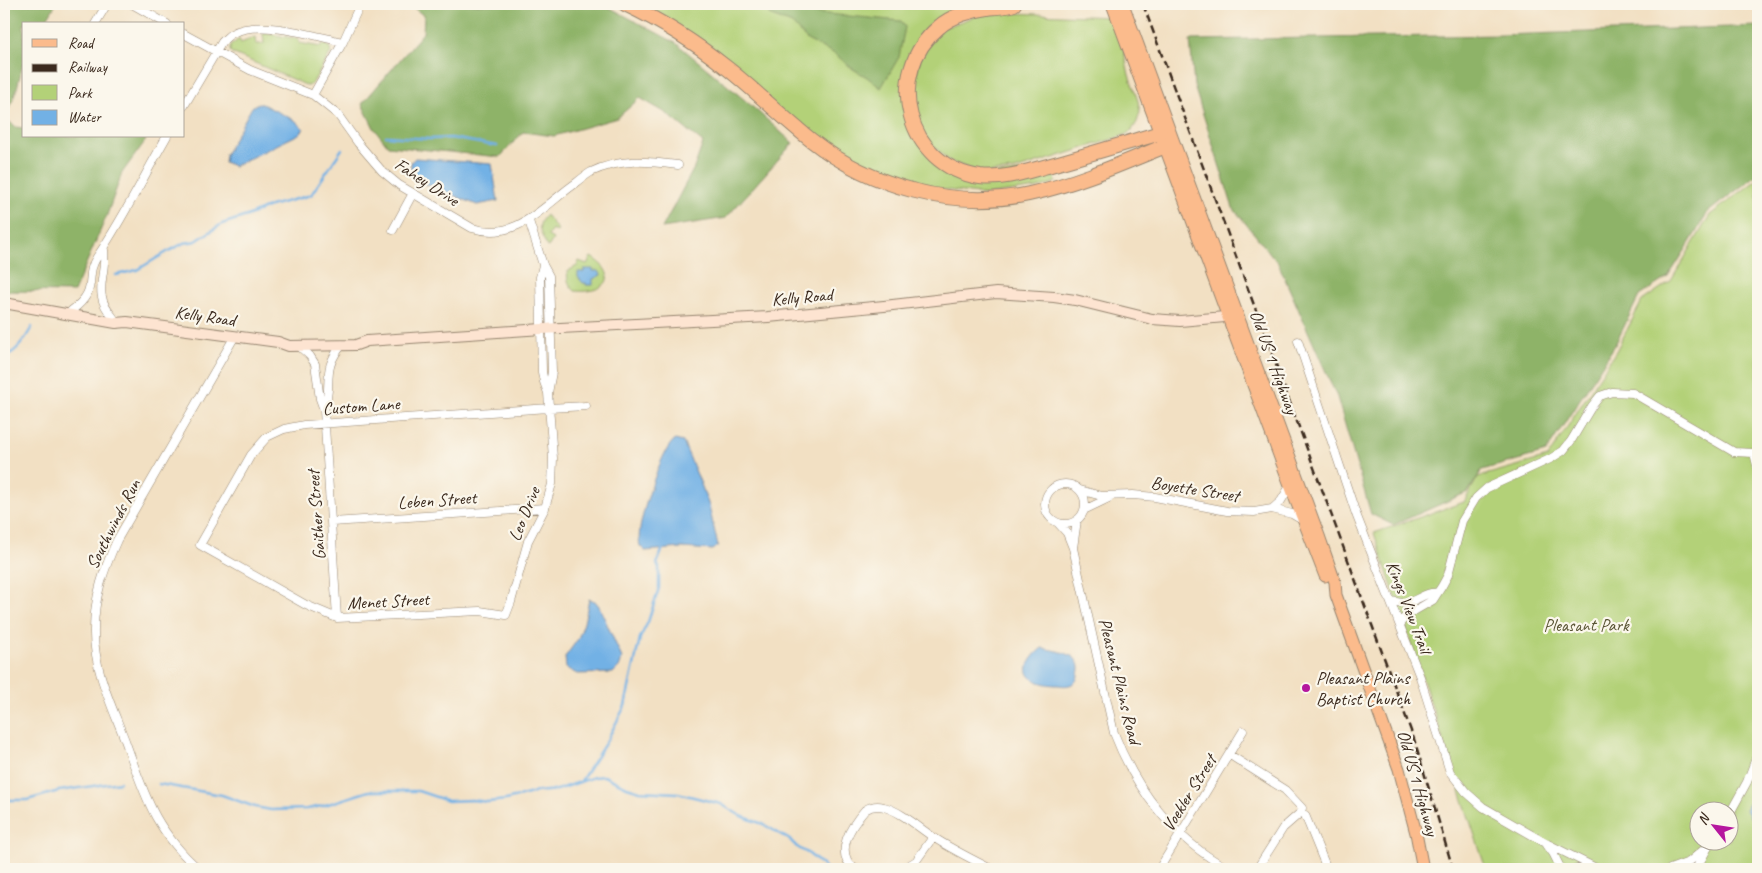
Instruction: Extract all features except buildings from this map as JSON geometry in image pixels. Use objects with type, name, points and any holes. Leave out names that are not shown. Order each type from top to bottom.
[{"type":"highway","points":[[625,4],[700,48],[832,155],[882,181],[914,192],[971,199],[1006,198],[1029,194],[1055,187],[1169,145]]},
{"type":"highway","points":[[1014,4],[1007,7],[978,10],[954,18],[940,25],[918,51],[910,68],[907,85],[907,103],[912,122],[920,138],[931,152],[947,165],[964,173],[980,177],[1000,177],[1083,157],[1164,132]]},
{"type":"main road","points":[[1112,4],[1123,19]]},
{"type":"main road","points":[[1123,4],[1123,19]]},
{"type":"main road","name":"Old US 1 Highway","points":[[1123,19],[1233,316],[1319,536],[1335,582],[1336,595],[1399,769],[1416,833],[1423,869]]},
{"type":"main road","name":"Old US 1 Highway","points":[[1233,316],[1290,486],[1328,585],[1336,595]]},
{"type":"street","points":[[96,22],[107,4]]},
{"type":"street","points":[[132,4],[164,22]]},
{"type":"street","points":[[313,96],[343,42],[357,11]]},
{"type":"street","points":[[185,104],[222,42],[232,33],[263,26],[343,42]]},
{"type":"street","name":"Fahey Drive","points":[[185,35],[250,70],[313,96],[338,115],[358,143],[382,171],[399,185],[472,228],[484,232],[512,228],[529,221],[557,196],[590,172],[618,163],[643,160],[678,166]]},
{"type":"street","points":[[71,311],[88,294],[96,258],[104,250],[112,232],[165,138]]},
{"type":"street","points":[[392,230],[413,193]]},
{"type":"street","name":"Leo Drive","points":[[506,615],[528,541],[545,508],[552,484],[548,393],[552,372],[547,328],[549,276],[543,265],[529,221]]},
{"type":"street","points":[[104,250],[105,260],[100,295],[104,306],[113,317]]},
{"type":"street","name":"Kelly Road","points":[[4,303],[54,311],[71,311],[113,317],[127,322],[278,342],[289,346],[342,345],[367,341],[547,328],[768,317],[996,293],[1054,296],[1152,319],[1180,320],[1233,316]]},
{"type":"street","name":"Kelly Road","points":[[54,311],[65,315],[116,323],[127,322]]},
{"type":"street","name":"Southwinds Run","points":[[199,869],[170,837],[156,817],[144,791],[101,673],[94,633],[95,610],[97,592],[105,565],[117,540],[234,336]]},
{"type":"street","name":"Kelly Road","points":[[278,342],[289,339],[356,339],[367,341]]},
{"type":"street","name":"Kings View Trail","points":[[1298,341],[1356,514],[1420,677],[1450,772],[1466,792],[1483,807],[1544,842],[1597,869]]},
{"type":"street","name":"Gaither Street","points":[[337,618],[324,410],[328,399],[329,366],[342,345]]},
{"type":"street","name":"Gaither Street","points":[[299,346],[310,356],[315,364],[320,399],[324,410]]},
{"type":"street","points":[[1400,623],[1407,615],[1433,600],[1448,575],[1462,521],[1479,495],[1487,488],[1550,459],[1563,451],[1600,396],[1612,392],[1633,393],[1734,452],[1754,453],[1758,469]]},
{"type":"street","name":"Custom Lane","points":[[200,546],[252,455],[267,437],[284,428],[304,425],[586,406]]},
{"type":"street","name":"Boyette Street","points":[[1058,523],[1052,519],[1045,508],[1047,495],[1056,486],[1062,484],[1075,486],[1080,490],[1101,496],[1114,497],[1133,494],[1227,511],[1254,512],[1272,509],[1292,514],[1304,521]]},
{"type":"street","points":[[1272,509],[1281,500],[1290,486]]},
{"type":"street","points":[[1058,523],[1071,523],[1077,520],[1084,510],[1085,502],[1080,490]]},
{"type":"street","name":"Boyette Street","points":[[1084,510],[1114,497]]},
{"type":"street","name":"Leben Street","points":[[332,522],[545,508]]},
{"type":"street","name":"Pleasant Plains Road","points":[[1073,548],[1077,520]]},
{"type":"street","name":"Pleasant Plains Road","points":[[1058,523],[1067,534],[1073,548],[1114,733],[1124,758],[1141,788],[1157,810],[1181,834],[1216,863],[1228,869]]},
{"type":"street","name":"Menet Street","points":[[200,546],[306,606],[337,618],[480,611],[506,615]]},
{"type":"street","points":[[1391,601],[1403,603],[1416,600],[1431,592],[1437,593]]},
{"type":"street","name":"Voekler Street","points":[[1159,869],[1243,731]]},
{"type":"street","points":[[1737,800],[1747,782],[1758,752]]},
{"type":"street","points":[[1230,755],[1285,790],[1302,812],[1327,869]]},
{"type":"street","points":[[855,869],[846,859],[844,853],[845,842],[860,816],[870,807],[878,806],[886,807],[933,837],[991,869]]},
{"type":"street","points":[[1257,869],[1283,828],[1302,812]]},
{"type":"street","points":[[903,869],[916,861],[933,837]]},
{"type":"street","name":"Kings View Trail","points":[[1544,842],[1553,853],[1561,869]]},
{"type":"street","points":[[1670,869],[1689,862],[1702,850]]},
{"type":"street","points":[[1696,869],[1706,850]]},
{"type":"street","name":"Kings View Trail","points":[[1577,869],[1582,867],[1597,869]]},
{"type":"green space","points":[[4,4],[56,4],[45,22],[22,22],[22,67],[16,92],[5,117],[15,127],[22,128],[22,138],[143,138],[146,140],[122,173],[107,215],[74,292],[4,291]]},
{"type":"green space","points":[[409,4],[603,4],[676,43],[793,143],[726,218],[662,228],[694,168],[703,143],[666,113],[640,98],[617,118],[554,136],[523,132],[500,157],[388,146],[374,128],[362,104],[423,33],[424,16]]},
{"type":"green space","points":[[634,4],[906,4],[952,7],[952,13],[924,34],[907,123],[962,177],[1052,169],[1056,182],[1038,188],[986,195],[908,185],[850,161]]},
{"type":"green space","points":[[774,6],[797,7],[816,13],[901,21],[905,27],[899,57],[881,88],[835,54],[807,40],[792,24],[769,15],[768,10]]},
{"type":"green space","points":[[987,12],[1111,17],[1123,47],[1129,75],[1138,101],[1140,112],[1132,130],[1125,135],[1015,170],[982,173],[949,161],[923,136],[911,102],[921,53],[943,28]]},
{"type":"green space","points":[[1758,26],[1758,174],[1708,212],[1668,277],[1639,296],[1615,345],[1546,452],[1482,470],[1468,492],[1393,525],[1371,514],[1337,397],[1278,263],[1233,208],[1194,86],[1190,40],[1501,35]]},
{"type":"green space","points":[[263,33],[299,39],[299,43],[321,47],[322,44],[329,46],[331,52],[312,84],[308,86],[230,51],[230,46],[239,39],[241,43],[255,37],[256,44],[264,44]]},
{"type":"green space","name":"Pleasant Park","points":[[1758,179],[1758,869],[1486,869],[1374,533],[1464,502],[1478,477],[1548,457],[1616,351],[1642,301],[1671,281],[1710,215]]},
{"type":"green space","points":[[546,215],[558,230],[557,232],[552,229],[548,236],[553,239],[547,247],[540,231],[540,223]]},
{"type":"green space","points":[[591,257],[606,271],[606,282],[595,290],[575,291],[568,282],[568,271],[577,266],[579,261],[587,264]]},
{"type":"water","points":[[256,104],[262,104],[296,121],[304,129],[299,134],[234,166],[224,162],[225,155],[252,107]]},
{"type":"water","points":[[415,158],[492,164],[498,201],[477,205],[421,182],[411,175],[411,162]]},
{"type":"water","points":[[584,269],[599,271],[601,275],[593,279],[593,285],[586,285],[578,277],[578,272],[584,272]]},
{"type":"water","points":[[675,440],[683,442],[709,506],[718,546],[713,550],[682,548],[645,551],[640,546],[641,525],[651,489],[665,453]]},
{"type":"water","points":[[589,599],[595,601],[599,606],[622,658],[620,666],[613,673],[577,674],[566,668],[565,657],[578,639],[584,623]]},
{"type":"water","points":[[1042,648],[1065,653],[1075,659],[1079,669],[1078,677],[1074,683],[1063,686],[1049,684],[1033,679],[1029,675],[1029,663]]},
{"type":"water","points":[[1758,782],[1758,822],[1750,817],[1746,810]]},
{"type":"waterway","points":[[386,136],[430,139],[451,138],[497,146]]},
{"type":"waterway","points":[[116,275],[137,270],[184,243],[196,241],[222,224],[270,206],[311,195],[342,149]]},
{"type":"waterway","points":[[4,358],[20,345],[32,327]]},
{"type":"waterway","points":[[581,781],[606,742],[625,706],[640,638],[648,622],[659,588],[659,567],[657,564],[663,548]]},
{"type":"waterway","points":[[159,784],[222,795],[255,807],[271,810],[307,809],[369,791],[418,791],[448,801],[472,800],[488,802],[506,800],[536,792],[557,790],[594,777],[604,776],[640,791],[678,793],[721,804],[741,816],[763,824],[790,840],[827,869]]},
{"type":"waterway","points":[[4,800],[27,800],[59,791],[120,782]]},
{"type":"railway","points":[[1143,4],[1414,739],[1453,869]]},
{"type":"place","name":"Pleasant Plains Baptist Church","points":[[1306,688]]}]
